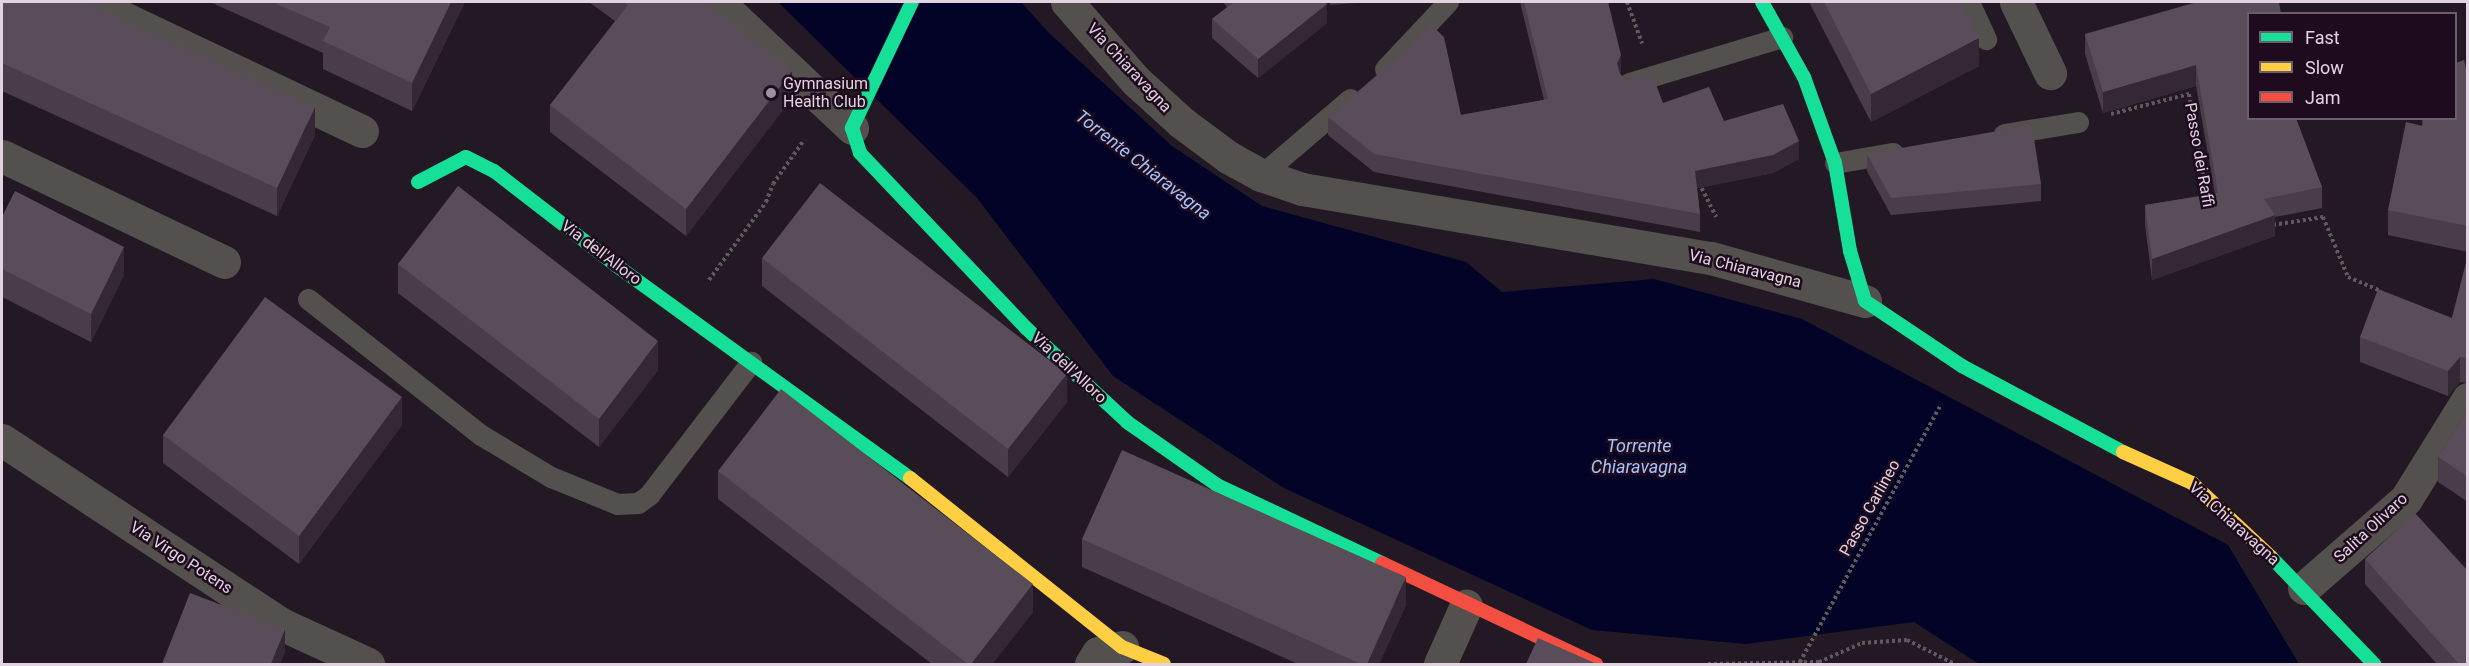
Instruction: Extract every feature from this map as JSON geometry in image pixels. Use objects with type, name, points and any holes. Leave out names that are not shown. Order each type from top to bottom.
[{"type":"street","points":[[90,2],[362,131]]},
{"type":"street","points":[[718,2],[856,115],[912,2]]},
{"type":"street","name":"Via Chiaravagna","points":[[1067,2],[1136,81],[1181,122],[1228,157],[1261,175],[1302,189],[1699,256],[1865,301],[1962,366],[2113,447],[2192,483],[2304,588],[2374,664]]},
{"type":"street","points":[[1762,2],[1804,77],[1835,163],[1850,251],[1865,301]]},
{"type":"street","points":[[2016,2],[2050,73]]},
{"type":"street","name":"Via dell'Alloro","points":[[856,115],[860,153],[1026,328],[1144,435],[1217,485],[1466,606],[1596,664]]},
{"type":"street","points":[[2,156],[224,262]]},
{"type":"street","name":"Via dell'Alloro","points":[[418,183],[453,161],[466,157],[476,160],[909,477],[1097,657],[1164,664]]},
{"type":"street","name":"Salita Olivaro","points":[[2304,588],[2406,499],[2468,399]]},
{"type":"street","name":"Via Virgo Potens","points":[[2,440],[281,624],[368,664]]},
{"type":"street","points":[[1440,664],[1466,606]]},
{"type":"lane","points":[[1261,175],[1403,54],[1448,2]]},
{"type":"lane","points":[[1969,2],[1986,39]]},
{"type":"lane","points":[[1629,83],[1782,37]]},
{"type":"lane","points":[[1985,137],[2078,122]]},
{"type":"lane","points":[[1835,163],[1916,149]]},
{"type":"lane","points":[[308,298],[481,435],[551,477],[616,504],[638,503],[649,495],[751,362]]},
{"type":"path","points":[[1627,2],[1654,75]]},
{"type":"path","name":"Passo dei Raffi","points":[[2078,122],[2189,94],[2209,211]]},
{"type":"path","points":[[687,316],[701,290],[766,202],[773,184],[805,139],[856,115]]},
{"type":"path","points":[[1696,176],[1744,267]]},
{"type":"path","points":[[2268,226],[2323,217],[2348,277],[2391,296]]},
{"type":"path","name":"Passo Carlineo","points":[[1800,662],[1962,366]]},
{"type":"path","points":[[1708,664],[1819,662],[1862,643],[1907,640],[1954,664]]},
{"type":"water","name":"Torrente Chiaravagna","points":[[778,2],[1021,2],[1050,34],[1172,146],[1262,206],[1466,262],[1502,292],[1654,279],[1802,319],[2228,545],[2299,664],[1979,664],[1914,622],[1746,644],[1592,630],[1284,488],[1113,376],[977,198]]},
{"type":"building","points":[[2,2],[83,2],[315,107],[277,188],[2,63]]},
{"type":"building","points":[[272,2],[451,2],[412,83],[323,41],[330,27]]},
{"type":"building","points":[[623,2],[704,2],[792,71],[686,209],[550,105],[628,5]]},
{"type":"building","points":[[1234,2],[1325,2],[1327,4],[1258,59],[1212,19]]},
{"type":"building","points":[[1524,2],[1608,2],[1621,55],[1617,63],[1620,74],[1627,80],[1652,74],[1663,103],[1709,87],[1724,121],[1783,104],[1799,141],[1773,155],[1695,171],[1700,214],[1374,154],[1328,117],[1411,46],[1430,24],[1444,37],[1461,115],[1548,99]]},
{"type":"building","points":[[1824,2],[1961,2],[1979,38],[1871,94]]},
{"type":"building","points":[[2197,2],[2279,2],[2281,12],[2247,12],[2247,120],[2297,120],[2322,187],[2264,199],[2275,215],[2152,259],[2145,205],[2218,193],[2196,65],[2103,92],[2085,34]]},
{"type":"building","points":[[2464,60],[2468,77],[2468,226],[2388,210],[2406,122],[2423,126],[2423,120],[2457,120],[2457,63]]},
{"type":"building","points":[[2032,125],[2041,184],[1891,198],[1867,154]]},
{"type":"building","points":[[820,183],[1067,374],[1008,449],[762,258]]},
{"type":"building","points":[[458,186],[658,341],[599,419],[398,264]]},
{"type":"building","points":[[15,191],[124,247],[91,314],[2,269],[2,217]]},
{"type":"building","points":[[2468,255],[2468,358],[2460,357],[2448,371],[2360,337],[2378,289],[2452,318]]},
{"type":"building","points":[[265,297],[402,397],[299,536],[163,435]]},
{"type":"building","points":[[781,389],[1033,584],[971,664],[968,664],[718,471]]},
{"type":"building","points":[[2468,410],[2468,477],[2438,457]]},
{"type":"building","points":[[1122,450],[1406,577],[1367,664],[1361,664],[1082,539]]},
{"type":"building","points":[[2415,513],[2468,571],[2468,664],[2459,664],[2365,559]]},
{"type":"building","points":[[190,593],[285,629],[271,664],[162,664]]},
{"type":"building","points":[[1538,638],[1597,664],[1526,664]]},
{"type":"traffic: fast","points":[[912,2],[852,128],[860,153],[1026,328],[1127,422],[1217,485],[1382,563]]},
{"type":"traffic: fast","points":[[1762,2],[1804,77],[1835,163],[1850,251],[1865,301],[1962,366],[2123,452]]},
{"type":"traffic: fast","points":[[418,182],[466,157],[494,171],[617,266],[910,478]]},
{"type":"traffic: fast","points":[[2271,557],[2374,664]]},
{"type":"traffic: slow","points":[[2123,452],[2192,483],[2271,557]]},
{"type":"traffic: slow","points":[[910,478],[1122,647],[1164,664]]},
{"type":"traffic: jam","points":[[1382,563],[1596,664]]},
{"type":"place","name":"Gymnasium Health Club","points":[[771,93]]}]
